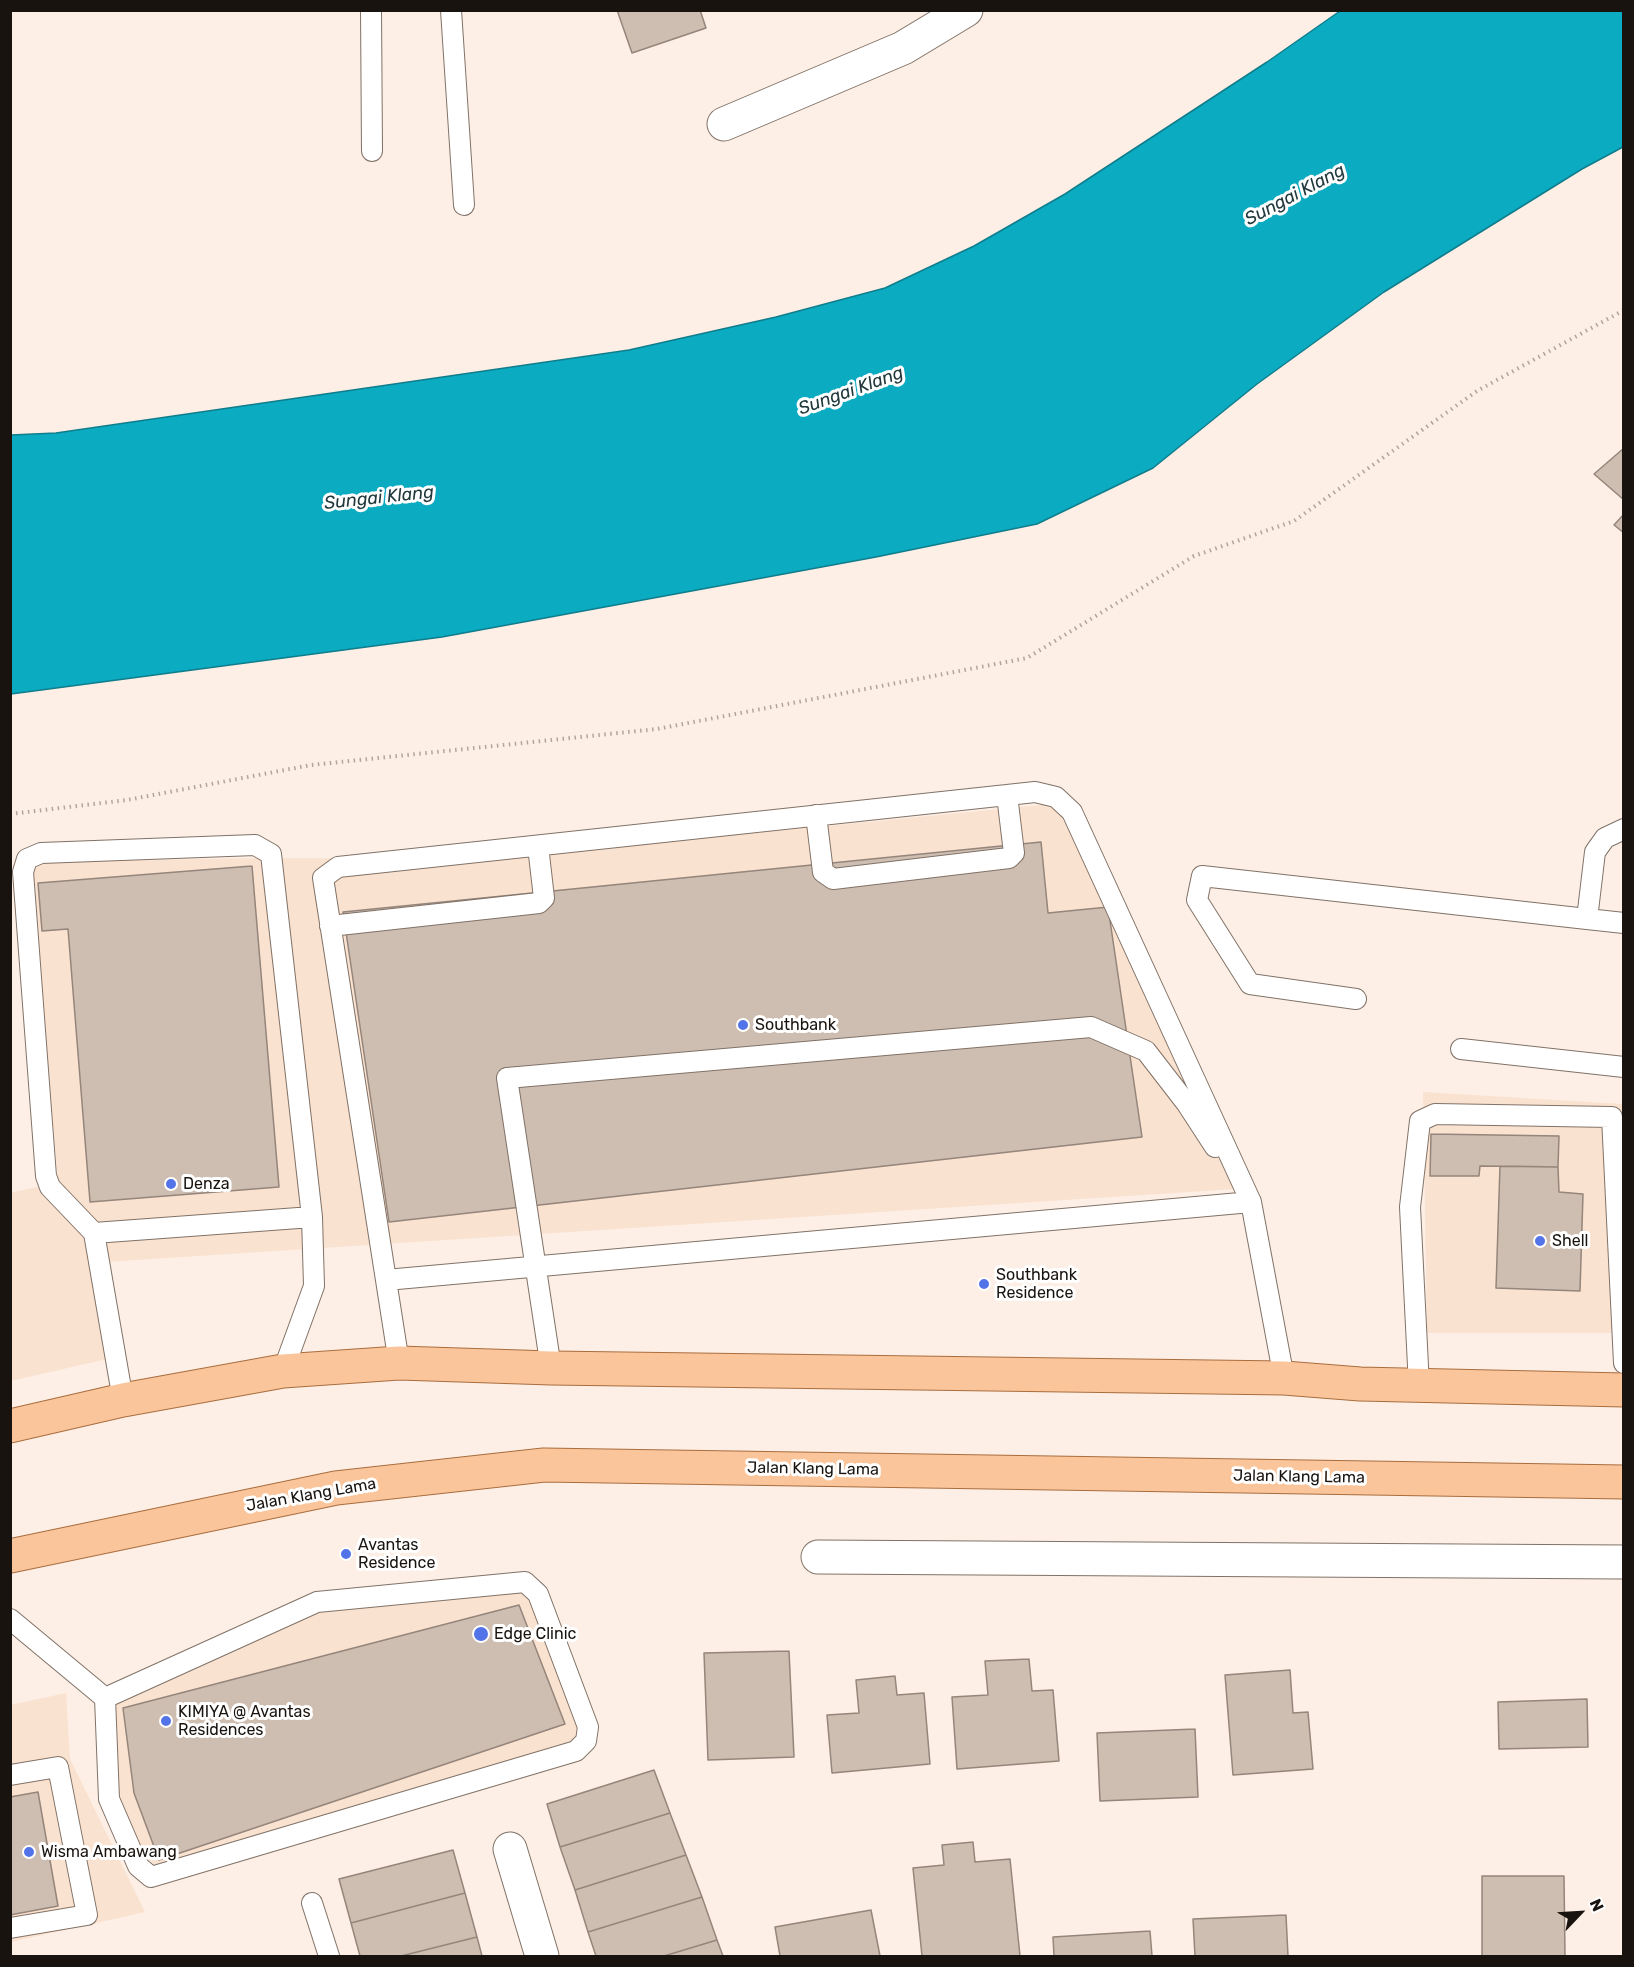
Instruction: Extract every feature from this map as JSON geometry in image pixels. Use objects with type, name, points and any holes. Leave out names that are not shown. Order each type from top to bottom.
[{"type":"main road","points":[[10,1426],[123,1400],[283,1371],[399,1363],[550,1368],[1284,1378],[1360,1384],[1623,1390]]},
{"type":"main road","name":"Jalan Klang Lama","points":[[10,1556],[336,1488],[544,1466],[1623,1482]]},
{"type":"street","points":[[724,124],[903,48],[966,10]]},
{"type":"street","points":[[818,1557],[1623,1562]]},
{"type":"street","points":[[510,1849],[542,1956]]},
{"type":"lane","points":[[371,10],[372,151]]},
{"type":"lane","points":[[451,10],[464,205]]},
{"type":"lane","points":[[399,1363],[323,878],[338,867],[1035,792],[1056,797],[1072,812],[1251,1202],[1284,1378]]},
{"type":"lane","points":[[816,815],[823,872],[832,879],[1009,858],[1014,853],[1007,795]]},
{"type":"lane","points":[[1587,919],[1595,852],[1605,838],[1623,829]]},
{"type":"lane","points":[[123,1400],[94,1233],[50,1187],[46,1176],[23,872],[27,859],[41,853],[255,845],[271,854],[312,1217],[314,1286],[283,1371]]},
{"type":"lane","points":[[330,926],[539,903],[544,898],[538,846]]},
{"type":"lane","points":[[1356,999],[1250,984],[1197,900],[1202,876],[1623,923]]},
{"type":"lane","points":[[550,1368],[507,1078],[1091,1027],[1146,1051],[1187,1104],[1251,1202]]},
{"type":"lane","points":[[1461,1049],[1623,1067]]},
{"type":"lane","points":[[1419,1386],[1410,1207],[1420,1121],[1435,1114],[1612,1117],[1623,1363]]},
{"type":"lane","points":[[386,1280],[1251,1202]]},
{"type":"lane","points":[[94,1233],[312,1217]]},
{"type":"lane","points":[[10,1619],[105,1698],[109,1799],[138,1866],[151,1877],[576,1751],[586,1741],[588,1727],[538,1594],[525,1582],[317,1602],[105,1698]]},
{"type":"lane","points":[[10,1775],[58,1767],[87,1915],[10,1928]]},
{"type":"lane","points":[[312,1903],[329,1956]]},
{"type":"path","points":[[10,814],[127,800],[311,765],[657,729],[1027,658],[1194,556],[1294,521],[1477,391],[1623,310]]},
{"type":"shaded area","points":[[1051,804],[1066,822],[1236,1189],[90,1263],[107,1359],[11,1381],[10,1193],[58,1182],[32,874],[35,867],[46,862],[263,858],[490,859]]},
{"type":"shaded area","points":[[1423,1092],[1623,1104],[1623,1333],[1427,1333]]},
{"type":"shaded area","points":[[522,1592],[531,1600],[578,1725],[578,1737],[571,1742],[156,1866],[142,1853],[117,1799],[113,1703],[214,1660],[321,1610]]},
{"type":"shaded area","points":[[66,1693],[70,1759],[145,1912],[11,1942],[10,1705]]},
{"type":"water","name":"Sungai Klang","points":[[1340,11],[1623,11],[1623,147],[1582,169],[1384,292],[1257,384],[1153,468],[1037,524],[876,557],[442,637],[11,694],[11,435],[56,433],[629,350],[776,317],[885,288],[974,246],[1065,194],[1267,62]]},
{"type":"building","points":[[617,10],[700,10],[706,28],[632,53]]},
{"type":"building","points":[[1624,448],[1624,500],[1594,474]]},
{"type":"building","points":[[1624,514],[1624,533],[1614,525]]},
{"type":"building","name":"Southbank","points":[[1041,842],[1048,913],[1108,907],[1142,1137],[389,1222],[343,912]]},
{"type":"building","points":[[252,866],[279,1187],[90,1202],[68,929],[42,931],[38,883]]},
{"type":"building","points":[[1431,1134],[1559,1136],[1558,1167],[1480,1166],[1479,1176],[1430,1176]]},
{"type":"building","name":"Shell","points":[[1500,1166],[1558,1167],[1559,1192],[1583,1194],[1580,1291],[1496,1288]]},
{"type":"building","points":[[519,1605],[565,1724],[159,1860],[134,1793],[123,1708]]},
{"type":"building","points":[[789,1651],[794,1757],[708,1760],[704,1653]]},
{"type":"building","points":[[1029,1659],[1032,1691],[1053,1690],[1059,1761],[957,1769],[952,1697],[988,1695],[985,1661]]},
{"type":"building","points":[[1290,1670],[1293,1713],[1308,1712],[1313,1769],[1233,1775],[1225,1675]]},
{"type":"building","points":[[895,1676],[897,1695],[924,1693],[930,1764],[832,1773],[827,1715],[859,1713],[856,1680]]},
{"type":"building","points":[[1587,1699],[1588,1747],[1499,1749],[1498,1702]]},
{"type":"building","points":[[1195,1729],[1198,1797],[1100,1801],[1097,1733]]},
{"type":"building","points":[[654,1770],[670,1813],[560,1847],[547,1804]]},
{"type":"building","name":"Wisma Ambawang","points":[[38,1792],[58,1906],[10,1915],[10,1797]]},
{"type":"building","points":[[670,1813],[686,1855],[575,1890],[560,1847]]},
{"type":"building","points":[[973,1842],[975,1862],[1010,1859],[1020,1956],[922,1956],[913,1868],[944,1865],[942,1845]]},
{"type":"building","points":[[453,1850],[465,1893],[351,1923],[339,1879]]},
{"type":"building","points":[[686,1855],[702,1897],[588,1932],[575,1890]]},
{"type":"building","points":[[1482,1876],[1564,1876],[1565,1956],[1482,1956]]},
{"type":"building","points":[[465,1893],[477,1937],[401,1956],[360,1956],[351,1923]]},
{"type":"building","points":[[702,1897],[717,1940],[664,1956],[596,1956],[588,1932]]},
{"type":"building","points":[[871,1910],[880,1956],[780,1956],[775,1927]]},
{"type":"building","points":[[1286,1915],[1288,1956],[1195,1956],[1193,1919]]},
{"type":"building","points":[[1150,1931],[1152,1956],[1054,1956],[1053,1937]]},
{"type":"building","points":[[477,1937],[482,1956],[401,1956]]},
{"type":"building","points":[[717,1940],[723,1956],[664,1956]]},
{"type":"place","name":"Southbank","points":[[743,1025]]},
{"type":"place","name":"Denza","points":[[171,1184]]},
{"type":"place","name":"Shell","points":[[1540,1241]]},
{"type":"place","name":"Southbank Residence","points":[[984,1284]]},
{"type":"place","name":"Avantas Residence","points":[[346,1554]]},
{"type":"place","name":"Edge Clinic","points":[[481,1634]]},
{"type":"place","name":"KIMIYA @ Avantas Residences","points":[[166,1721]]},
{"type":"place","name":"Wisma Ambawang","points":[[29,1852]]}]
